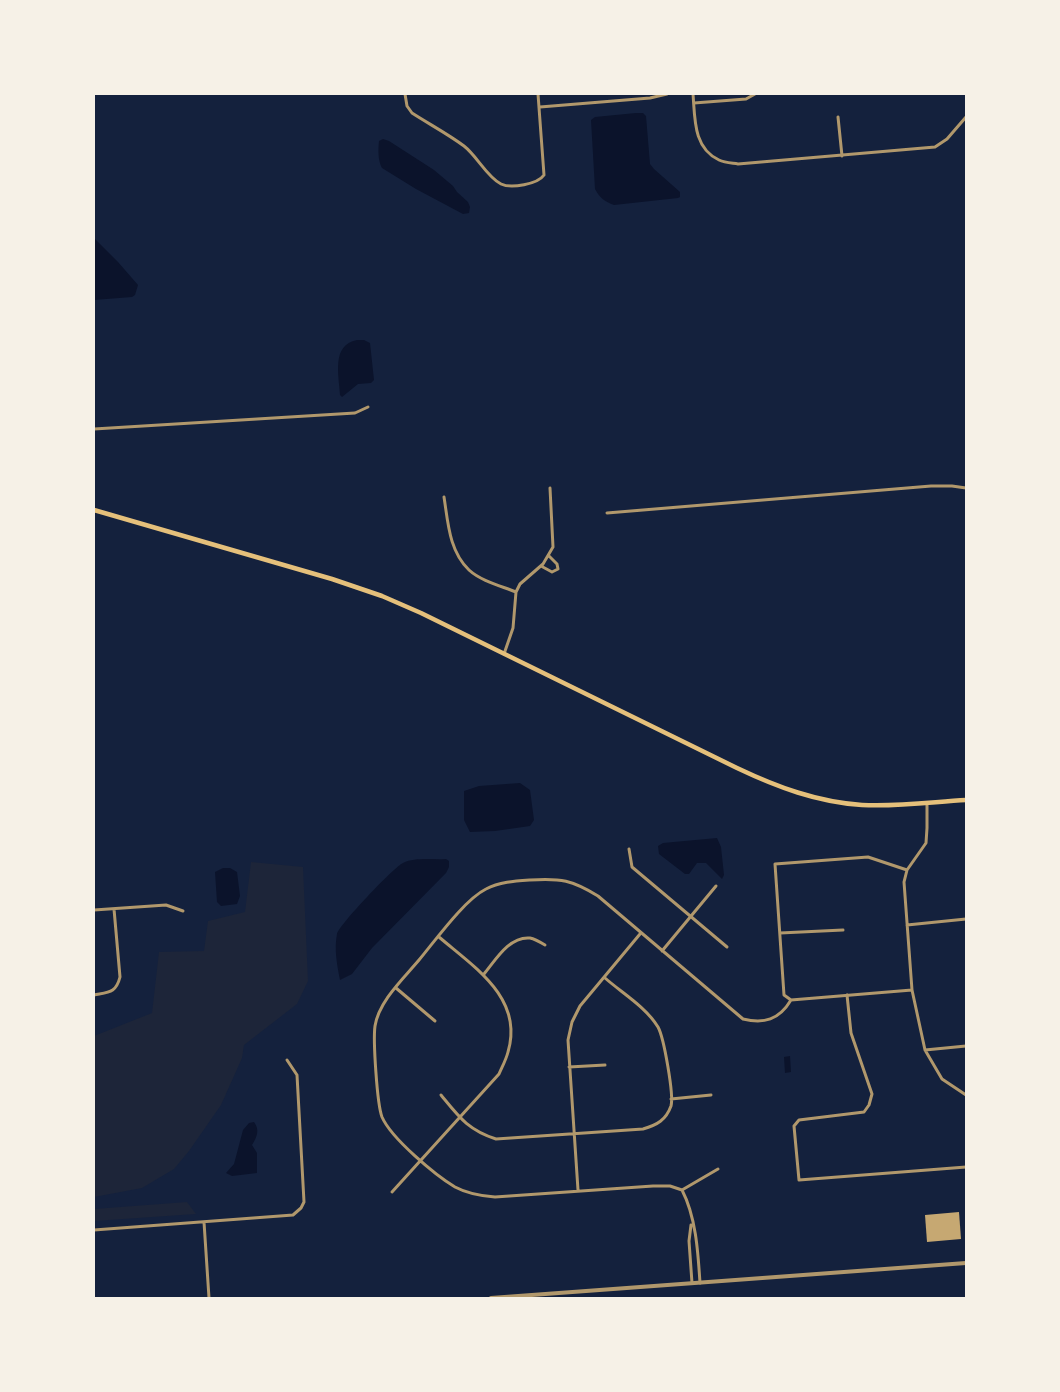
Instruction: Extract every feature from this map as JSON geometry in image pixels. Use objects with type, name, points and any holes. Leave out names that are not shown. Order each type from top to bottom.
[{"type":"main road","points":[[94,510],[360,588],[404,606],[737,768],[790,791],[815,798],[856,804],[889,805],[966,800]]},
{"type":"street","points":[[405,94],[407,106],[412,113],[465,147],[501,184],[506,186],[534,183],[542,178],[544,171],[538,94]]},
{"type":"street","points":[[540,107],[650,98],[667,94]]},
{"type":"street","points":[[693,94],[697,136],[708,152],[720,160],[738,164],[935,146],[947,140],[966,120]]},
{"type":"street","points":[[694,103],[746,99],[755,94]]},
{"type":"street","points":[[838,117],[842,156]]},
{"type":"street","points":[[94,430],[355,413],[368,407]]},
{"type":"street","points":[[607,513],[931,486],[966,488]]},
{"type":"street","points":[[504,654],[512,628],[516,592],[520,584],[541,566],[549,556],[553,542],[550,488]]},
{"type":"street","points":[[444,496],[450,537],[458,556],[470,571],[516,592]]},
{"type":"street","points":[[541,566],[549,572],[556,571],[557,564],[549,556]]},
{"type":"street","points":[[927,803],[926,843],[907,870],[904,882],[912,990],[925,1050],[942,1079],[966,1095]]},
{"type":"street","points":[[629,849],[632,867],[727,946]]},
{"type":"street","points":[[907,870],[868,857],[775,864],[784,995],[791,1000],[912,990]]},
{"type":"street","points":[[700,1283],[697,1241],[689,1204],[682,1190],[670,1186],[578,1190],[495,1197],[474,1195],[455,1187],[421,1161],[392,1135],[382,1116],[379,1098],[376,1026],[383,1006],[396,988],[468,902],[485,889],[516,881],[548,879],[563,880],[580,885],[598,896],[640,934],[742,1019],[757,1022],[776,1017],[787,1008],[791,1000]]},
{"type":"street","points":[[662,951],[716,886]]},
{"type":"street","points":[[94,910],[166,905],[184,911]]},
{"type":"street","points":[[94,995],[111,992],[117,986],[120,977],[114,909]]},
{"type":"street","points":[[907,925],[966,919]]},
{"type":"street","points":[[780,933],[843,930]]},
{"type":"street","points":[[578,1190],[568,1040],[572,1022],[580,1006],[640,934]]},
{"type":"street","points":[[392,1192],[499,1074],[508,1052],[511,1033],[507,1006],[484,974],[439,937]]},
{"type":"street","points":[[484,974],[507,947],[520,938],[532,938],[545,945]]},
{"type":"street","points":[[441,1095],[460,1117],[479,1134],[496,1139],[644,1129],[656,1126],[664,1118],[671,1104],[664,1040],[658,1026],[647,1013],[605,978]]},
{"type":"street","points":[[396,988],[435,1021]]},
{"type":"street","points":[[847,996],[851,1033],[872,1094],[869,1105],[864,1112],[799,1120],[794,1126],[799,1180],[966,1167]]},
{"type":"street","points":[[925,1050],[966,1046]]},
{"type":"street","points":[[94,1230],[293,1215],[301,1208],[304,1202],[297,1075],[287,1060]]},
{"type":"street","points":[[569,1067],[605,1065]]},
{"type":"street","points":[[671,1099],[711,1095]]},
{"type":"street","points":[[682,1190],[718,1169]]},
{"type":"street","points":[[204,1222],[209,1298]]},
{"type":"street","points":[[692,1222],[689,1241],[692,1283]]},
{"type":"street","points":[[491,1298],[966,1263]]},
{"type":"shaded area","points":[[643,113],[646,116],[650,164],[680,192],[680,197],[614,205],[603,199],[595,189],[591,120],[595,117]]},
{"type":"shaded area","points":[[383,139],[434,170],[453,186],[468,202],[470,207],[469,213],[463,214],[382,168],[378,148],[379,141]]},
{"type":"shaded area","points":[[94,238],[138,285],[135,295],[132,297],[94,300]]},
{"type":"shaded area","points":[[364,340],[370,343],[374,380],[371,383],[358,384],[342,397],[340,395],[338,370],[340,354],[349,343]]},
{"type":"shaded area","points":[[520,783],[530,790],[534,820],[530,826],[470,832],[464,820],[464,791],[479,786]]},
{"type":"shaded area","points":[[717,838],[721,847],[724,875],[722,879],[706,863],[697,863],[689,874],[685,874],[659,854],[658,846],[663,843]]},
{"type":"shaded area","points":[[418,859],[446,859],[449,861],[449,867],[446,873],[372,948],[352,974],[340,980],[336,951],[337,934],[356,909],[403,863]]},
{"type":"shaded area","points":[[251,862],[303,867],[308,981],[297,1004],[244,1045],[242,1058],[221,1105],[174,1169],[142,1188],[94,1197],[94,1036],[152,1013],[159,952],[204,951],[208,921],[245,912]]},
{"type":"shaded area","points":[[223,868],[230,868],[237,872],[240,896],[237,904],[221,906],[217,902],[215,872]]},
{"type":"shaded area","points":[[790,1056],[791,1072],[785,1073],[784,1057]]},
{"type":"shaded area","points":[[254,1122],[257,1134],[252,1145],[257,1153],[257,1173],[232,1176],[226,1173],[234,1164],[243,1130],[249,1123]]},
{"type":"shaded area","points":[[187,1202],[196,1214],[94,1221],[94,1209]]},
{"type":"building","points":[[959,1212],[961,1239],[927,1242],[925,1215]]}]
